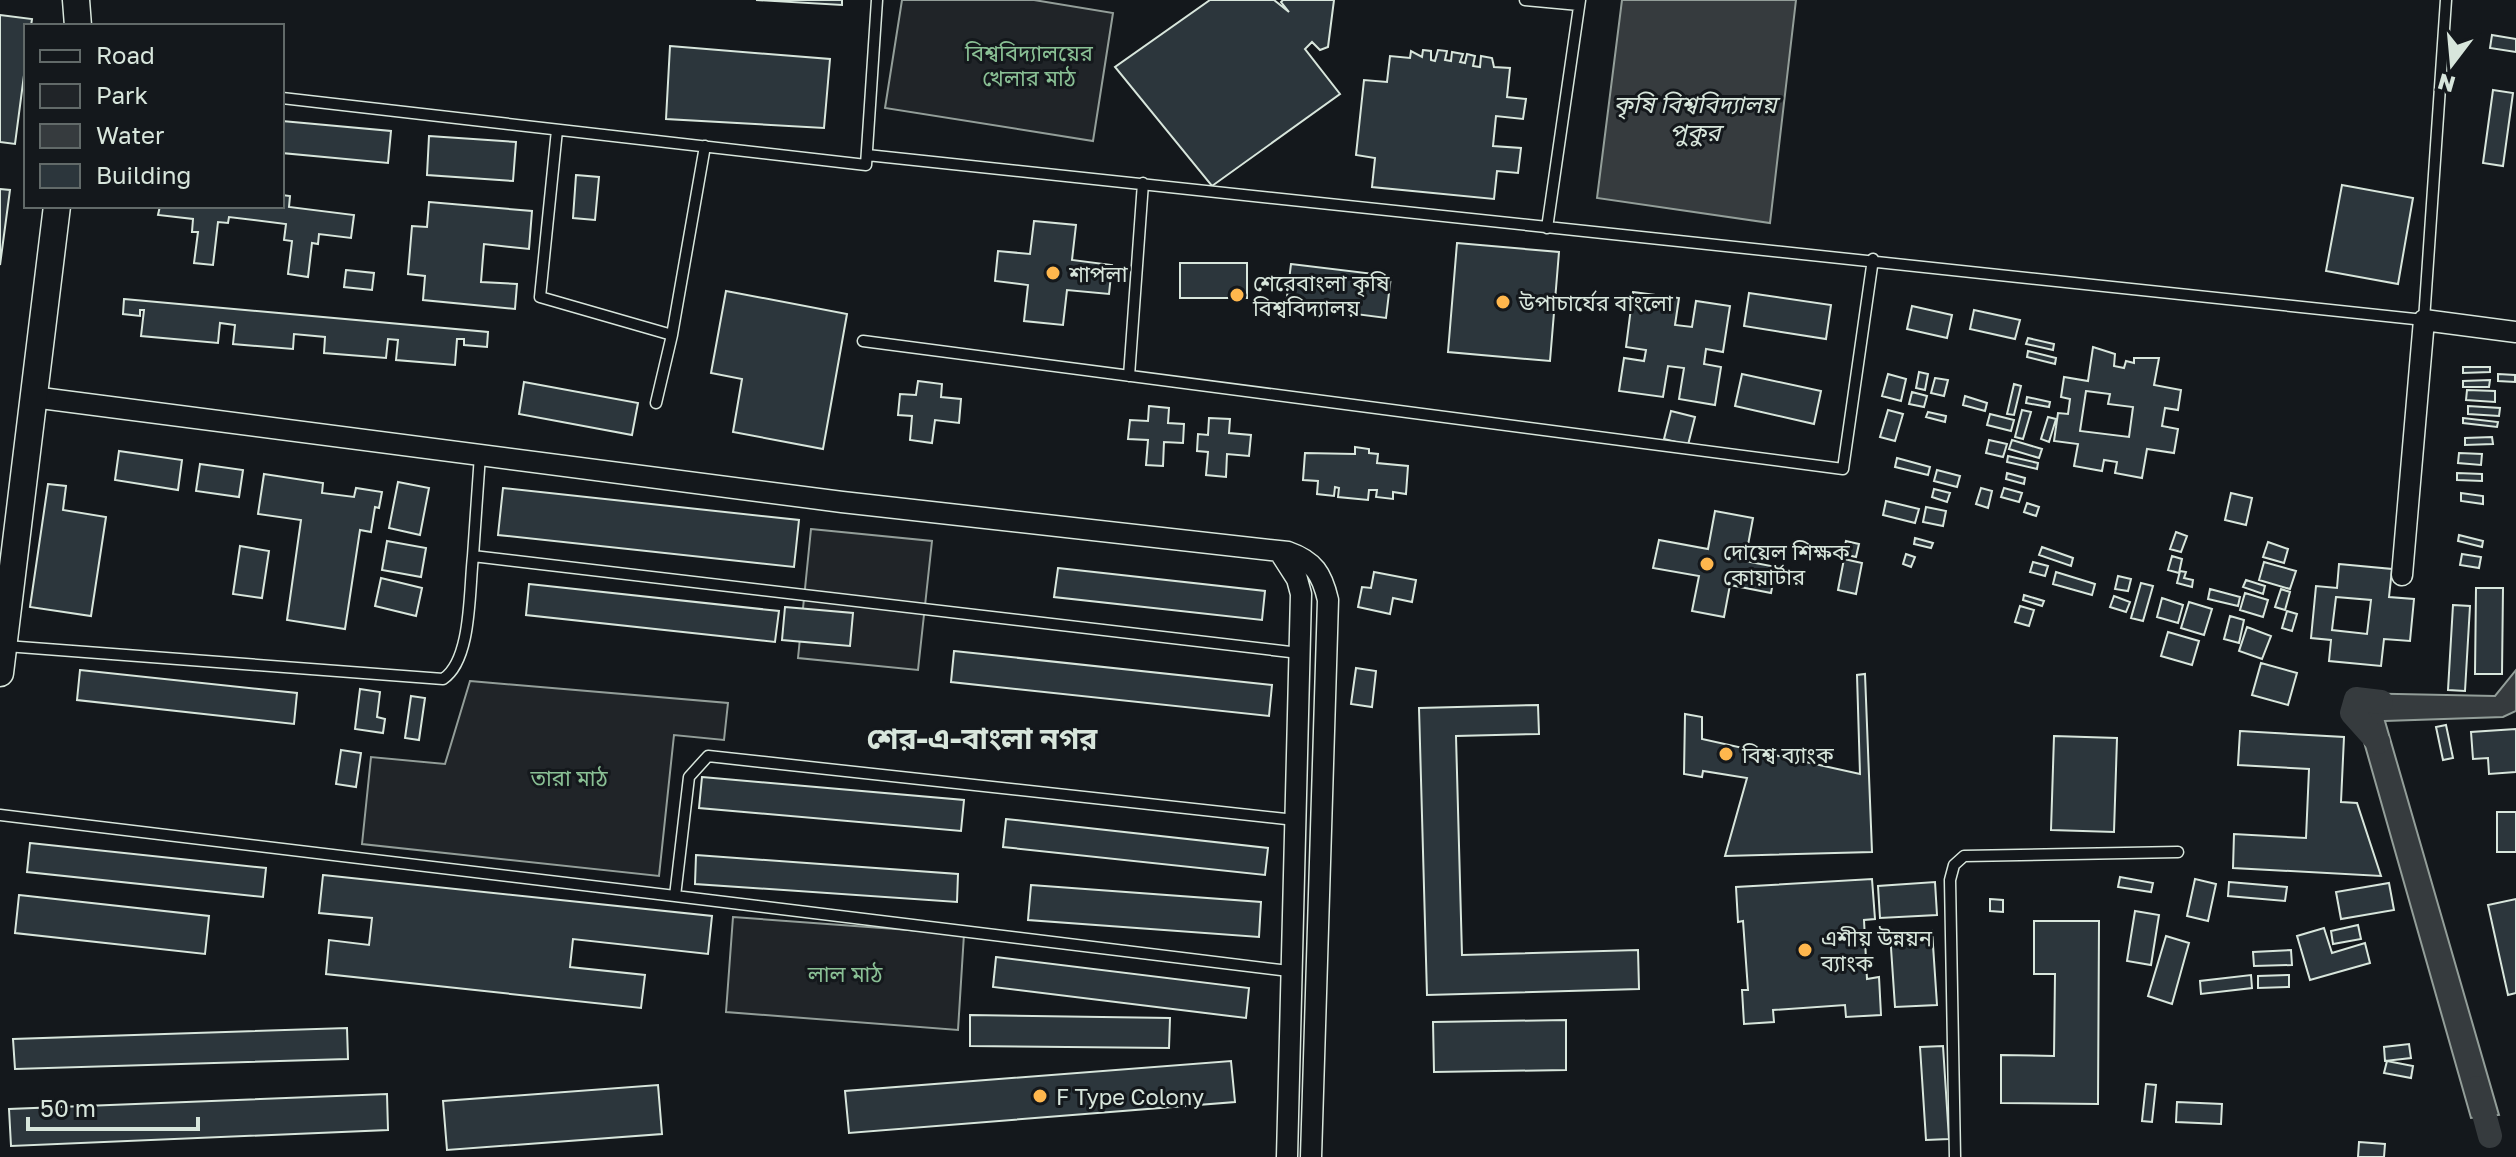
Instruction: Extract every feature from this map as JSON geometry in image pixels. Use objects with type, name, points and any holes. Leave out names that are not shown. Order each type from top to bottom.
[{"type":"street","points":[[76,0],[78,24]]},
{"type":"street","points":[[0,673],[57,208]]},
{"type":"street","points":[[2402,575],[2424,320],[2516,332]]},
{"type":"street","points":[[33,397],[842,502],[1279,551],[1306,558],[1320,572],[1328,600],[1311,1157]]},
{"type":"street","points":[[1279,551],[1297,579],[1301,594],[1289,971],[1287,1157]]},
{"type":"street","points":[[1292,878],[1318,879]]},
{"type":"lane","points":[[284,98],[866,165],[877,0]]},
{"type":"lane","points":[[1525,0],[1580,3],[1547,228]]},
{"type":"lane","points":[[867,155],[1547,228],[1873,259],[2424,320],[2446,0]]},
{"type":"lane","points":[[557,130],[540,297],[672,335]]},
{"type":"lane","points":[[656,403],[672,335],[705,146]]},
{"type":"lane","points":[[1129,376],[1143,183]]},
{"type":"lane","points":[[863,341],[1843,469],[1873,259]]},
{"type":"lane","points":[[3,646],[443,679],[453,673],[462,657],[480,455]]},
{"type":"lane","points":[[473,556],[1299,653]]},
{"type":"lane","points":[[675,896],[689,777],[708,756],[1295,820]]},
{"type":"lane","points":[[0,815],[1289,971]]},
{"type":"lane","points":[[1955,1157],[1950,880],[1954,865],[1964,856],[2178,852]]},
{"type":"green space","name":"বিশ্ববিদ্যালয়ের খেলার মাঠ","points":[[902,0],[1034,0],[1113,13],[1093,141],[885,108]]},
{"type":"green space","points":[[811,529],[932,541],[918,670],[798,658]]},
{"type":"green space","name":"তারা মাঠ","points":[[470,681],[728,703],[724,740],[674,735],[659,876],[362,844],[371,757],[445,764]]},
{"type":"green space","name":"লাল মাঠ","points":[[733,917],[964,934],[958,1030],[726,1012]]},
{"type":"water","name":"কৃষি বিশ্ববিদ্যালয় পুকুর","points":[[1622,0],[1796,0],[1770,223],[1597,198]]},
{"type":"water","points":[[2516,670],[2516,711],[2503,717],[2385,721],[2499,1115],[2471,1118],[2350,693],[2495,696]]},
{"type":"building","points":[[756,0],[842,0],[842,5]]},
{"type":"building","points":[[1210,0],[1274,0],[1289,12],[1281,2],[1283,0],[1334,0],[1328,47],[1320,50],[1312,42],[1305,49],[1340,94],[1212,186],[1115,67]]},
{"type":"building","points":[[0,15],[32,19],[31,24],[24,24],[24,75],[15,144],[0,142]]},
{"type":"building","points":[[2492,35],[2516,39],[2516,52],[2490,48]]},
{"type":"building","points":[[670,46],[830,59],[824,128],[666,119]]},
{"type":"building","points":[[1423,50],[1431,51],[1431,60],[1435,61],[1438,50],[1447,51],[1445,60],[1451,61],[1452,52],[1463,54],[1460,62],[1465,63],[1467,54],[1475,56],[1473,66],[1480,67],[1481,56],[1492,58],[1494,67],[1510,68],[1507,97],[1526,99],[1523,119],[1496,116],[1493,146],[1521,148],[1518,173],[1497,171],[1494,199],[1372,187],[1375,158],[1356,155],[1364,80],[1387,82],[1390,56],[1410,58],[1411,51],[1422,57]]},
{"type":"building","points":[[2493,90],[2513,93],[2503,166],[2483,163]]},
{"type":"building","points":[[284,121],[391,131],[388,163],[284,153]]},
{"type":"building","points":[[429,136],[516,142],[513,181],[427,175]]},
{"type":"building","points":[[576,175],[599,177],[595,220],[573,218]]},
{"type":"building","points":[[2342,185],[2413,198],[2398,284],[2326,271]]},
{"type":"building","points":[[0,189],[10,190],[0,265]]},
{"type":"building","points":[[284,195],[290,196],[289,207],[354,215],[351,238],[319,234],[318,244],[312,243],[308,277],[288,274],[292,241],[284,240],[286,224],[229,217],[228,223],[218,222],[213,265],[194,263],[198,232],[192,232],[193,219],[158,215],[160,208],[284,208]]},
{"type":"building","points":[[429,202],[532,211],[529,249],[484,244],[481,282],[517,284],[515,309],[423,300],[425,276],[408,274],[412,226],[427,227]]},
{"type":"building","name":"শাপলা","points":[[1034,221],[1076,225],[1072,260],[1112,265],[1109,294],[1067,290],[1063,325],[1024,321],[1028,285],[995,281],[998,251],[1030,254]]},
{"type":"building","name":"উপাচার্যের বাংলো","points":[[1457,243],[1559,252],[1550,361],[1448,352]]},
{"type":"building","points":[[1180,263],[1247,263],[1247,298],[1180,298]]},
{"type":"building","points":[[1291,264],[1391,276],[1386,318],[1286,305]]},
{"type":"building","points":[[346,270],[374,273],[372,290],[344,287]]},
{"type":"building","points":[[726,291],[847,314],[823,449],[733,432],[742,379],[711,373]]},
{"type":"building","points":[[1633,292],[1679,298],[1675,325],[1692,327],[1696,301],[1730,306],[1723,352],[1706,349],[1704,364],[1721,367],[1715,405],[1679,399],[1684,368],[1668,366],[1663,397],[1619,391],[1624,358],[1644,361],[1646,350],[1626,347]]},
{"type":"building","points":[[1749,293],[1831,305],[1826,339],[1744,326]]},
{"type":"building","points":[[124,299],[488,332],[487,347],[464,345],[464,339],[457,339],[455,365],[396,360],[398,340],[388,339],[386,358],[324,353],[325,337],[294,334],[293,349],[233,344],[235,325],[220,323],[218,343],[141,336],[144,310],[140,310],[140,316],[123,314]]},
{"type":"building","points":[[1912,306],[1952,315],[1947,338],[1907,329]]},
{"type":"building","points":[[1974,310],[2020,320],[2015,339],[1970,329]]},
{"type":"building","points":[[2028,338],[2054,344],[2053,350],[2026,344]]},
{"type":"building","points":[[2093,347],[2115,354],[2114,366],[2124,368],[2126,361],[2134,363],[2134,358],[2159,358],[2154,385],[2181,390],[2178,410],[2165,408],[2162,426],[2178,429],[2174,453],[2147,449],[2142,478],[2115,473],[2117,462],[2104,460],[2102,471],[2074,466],[2078,444],[2054,441],[2058,413],[2068,414],[2070,399],[2061,397],[2064,377],[2088,381]],"holes":[[[2086,391],[2110,394],[2108,404],[2133,407],[2129,437],[2080,431]]]},
{"type":"building","points":[[2028,351],[2056,358],[2055,364],[2027,357]]},
{"type":"building","points":[[2463,367],[2490,367],[2490,372],[2463,373]]},
{"type":"building","points":[[1919,372],[1928,374],[1925,390],[1916,388]]},
{"type":"building","points":[[1742,374],[1821,391],[1814,424],[1735,406]]},
{"type":"building","points":[[1888,374],[1906,379],[1901,401],[1882,396]]},
{"type":"building","points":[[2498,374],[2515,375],[2515,382],[2498,381]]},
{"type":"building","points":[[1935,378],[1948,380],[1944,396],[1931,393]]},
{"type":"building","points":[[2490,380],[2489,387],[2463,387],[2463,381]]},
{"type":"building","points":[[918,381],[942,384],[941,397],[961,399],[959,423],[935,420],[932,443],[910,440],[912,416],[898,415],[900,394],[916,395]]},
{"type":"building","points":[[524,382],[638,403],[632,435],[519,414]]},
{"type":"building","points":[[2014,384],[2021,386],[2014,415],[2007,414]]},
{"type":"building","points":[[2467,390],[2495,391],[2495,402],[2466,400]]},
{"type":"building","points":[[1912,392],[1927,396],[1924,407],[1909,404]]},
{"type":"building","points":[[1965,396],[1987,403],[1985,411],[1963,405]]},
{"type":"building","points":[[2027,397],[2050,402],[2049,407],[2026,403]]},
{"type":"building","points":[[1149,406],[1169,408],[1168,423],[1184,424],[1183,443],[1164,442],[1163,466],[1146,465],[1148,440],[1128,439],[1130,420],[1148,421]]},
{"type":"building","points":[[2468,406],[2500,408],[2499,416],[2468,414]]},
{"type":"building","points":[[1888,410],[1903,414],[1895,441],[1880,437]]},
{"type":"building","points":[[2022,410],[2031,412],[2023,439],[2015,437]]},
{"type":"building","points":[[1671,411],[1695,417],[1688,445],[1664,439]]},
{"type":"building","points":[[1928,412],[1946,416],[1945,422],[1926,417]]},
{"type":"building","points":[[1990,414],[2014,420],[2011,431],[1987,425]]},
{"type":"building","points":[[2048,417],[2056,419],[2049,442],[2041,439]]},
{"type":"building","points":[[1209,418],[1230,419],[1229,433],[1251,435],[1249,456],[1227,454],[1226,477],[1206,475],[1208,452],[1197,451],[1198,434],[1208,435]]},
{"type":"building","points":[[2463,418],[2498,422],[2497,427],[2463,423]]},
{"type":"building","points":[[2492,437],[2493,444],[2465,445],[2465,438]]},
{"type":"building","points":[[1989,440],[2007,444],[2003,457],[1986,453]]},
{"type":"building","points":[[2012,440],[2042,449],[2039,458],[2009,449]]},
{"type":"building","points":[[1355,447],[1378,454],[1377,463],[1408,466],[1406,494],[1393,492],[1393,499],[1376,497],[1377,490],[1369,490],[1368,500],[1338,497],[1339,488],[1335,487],[1334,496],[1317,494],[1318,481],[1303,480],[1305,453],[1355,454]]},
{"type":"building","points":[[119,451],[182,460],[178,490],[115,480]]},
{"type":"building","points":[[2459,453],[2482,454],[2481,465],[2458,463]]},
{"type":"building","points":[[2008,456],[2038,463],[2037,469],[2007,462]]},
{"type":"building","points":[[1897,458],[1930,467],[1928,475],[1895,467]]},
{"type":"building","points":[[200,464],[243,470],[239,497],[196,491]]},
{"type":"building","points":[[1937,470],[1960,476],[1957,487],[1934,481]]},
{"type":"building","points":[[2007,473],[2025,478],[2024,484],[2006,479]]},
{"type":"building","points":[[2457,473],[2482,474],[2482,481],[2457,480]]},
{"type":"building","points":[[264,474],[323,483],[322,493],[354,497],[356,488],[382,492],[379,508],[375,507],[371,532],[360,530],[345,629],[287,620],[301,520],[258,514]]},
{"type":"building","points":[[398,482],[429,488],[420,535],[389,528]]},
{"type":"building","points":[[48,484],[66,486],[63,510],[106,517],[91,616],[30,607]]},
{"type":"building","points":[[503,488],[799,520],[794,567],[498,535]]},
{"type":"building","points":[[1981,488],[1992,491],[1988,508],[1976,504]]},
{"type":"building","points":[[2004,488],[2022,493],[2019,502],[2001,497]]},
{"type":"building","points":[[1934,489],[1950,493],[1947,502],[1932,497]]},
{"type":"building","points":[[2231,493],[2252,498],[2246,525],[2225,520]]},
{"type":"building","points":[[2461,493],[2483,496],[2483,504],[2461,501]]},
{"type":"building","points":[[1886,501],[1919,509],[1915,523],[1883,515]]},
{"type":"building","points":[[2027,503],[2039,507],[2036,516],[2024,512]]},
{"type":"building","points":[[1926,507],[1946,511],[1943,526],[1923,522]]},
{"type":"building","name":"দোয়েল শিক্ষক কোয়ার্টার","points":[[1715,511],[1753,518],[1745,561],[1776,567],[1771,593],[1730,585],[1724,617],[1692,611],[1699,576],[1653,568],[1659,540],[1708,549]]},
{"type":"building","points":[[2176,532],[2187,536],[2181,552],[2170,549]]},
{"type":"building","points":[[2459,535],[2483,541],[2482,547],[2458,541]]},
{"type":"building","points":[[1915,538],[1933,543],[1931,548],[1914,544]]},
{"type":"building","points":[[387,541],[426,548],[421,577],[382,570]]},
{"type":"building","points":[[1846,541],[1859,544],[1856,557],[1843,554]]},
{"type":"building","points":[[2268,542],[2288,549],[2284,563],[2263,557]]},
{"type":"building","points":[[240,546],[269,551],[262,598],[233,594]]},
{"type":"building","points":[[2042,547],[2073,558],[2071,566],[2039,555]]},
{"type":"building","points":[[1906,554],[1915,557],[1911,567],[1903,564]]},
{"type":"building","points":[[2462,554],[2481,557],[2479,568],[2460,565]]},
{"type":"building","points":[[2172,556],[2182,559],[2179,573],[2168,570]]},
{"type":"building","points":[[1844,559],[1862,563],[1856,594],[1838,590]]},
{"type":"building","points":[[2033,562],[2048,566],[2045,576],[2030,572]]},
{"type":"building","points":[[2264,562],[2296,571],[2290,589],[2259,580]]},
{"type":"building","points":[[2339,564],[2392,569],[2389,597],[2414,599],[2410,641],[2384,639],[2381,666],[2329,661],[2331,640],[2311,638],[2316,586],[2337,588]],"holes":[[[2336,597],[2371,600],[2367,634],[2332,630]]]},
{"type":"building","points":[[1058,568],[1265,591],[1262,620],[1054,597]]},
{"type":"building","points":[[2180,571],[2186,572],[2184,578],[2193,580],[2192,587],[2177,583]]},
{"type":"building","points":[[1374,572],[1416,580],[1412,602],[1393,598],[1390,614],[1358,607],[1362,587],[1371,588]]},
{"type":"building","points":[[2056,572],[2095,584],[2092,595],[2053,584]]},
{"type":"building","points":[[2118,576],[2131,579],[2128,591],[2115,589]]},
{"type":"building","points":[[381,578],[422,588],[416,616],[375,606]]},
{"type":"building","points":[[2246,580],[2265,586],[2263,594],[2243,587]]},
{"type":"building","points":[[2141,583],[2153,586],[2143,621],[2131,618]]},
{"type":"building","points":[[529,584],[779,611],[775,642],[526,615]]},
{"type":"building","points":[[2476,588],[2503,588],[2502,674],[2475,674]]},
{"type":"building","points":[[2210,589],[2240,597],[2238,606],[2208,599]]},
{"type":"building","points":[[2281,589],[2290,592],[2285,610],[2275,607]]},
{"type":"building","points":[[2245,593],[2268,600],[2263,617],[2240,610]]},
{"type":"building","points":[[2024,595],[2044,601],[2042,606],[2023,600]]},
{"type":"building","points":[[2114,596],[2130,602],[2126,612],[2110,607]]},
{"type":"building","points":[[2162,598],[2183,605],[2178,623],[2157,617]]},
{"type":"building","points":[[2189,602],[2212,609],[2204,635],[2181,628]]},
{"type":"building","points":[[2453,605],[2470,606],[2465,691],[2448,690]]},
{"type":"building","points":[[2020,606],[2034,610],[2029,626],[2015,622]]},
{"type":"building","points":[[785,607],[853,613],[850,646],[782,640]]},
{"type":"building","points":[[2287,611],[2297,614],[2292,631],[2282,628]]},
{"type":"building","points":[[2230,616],[2244,620],[2239,643],[2224,639]]},
{"type":"building","points":[[2247,627],[2271,636],[2262,659],[2239,651]]},
{"type":"building","points":[[2168,632],[2199,641],[2192,665],[2161,656]]},
{"type":"building","points":[[954,651],[1272,685],[1269,716],[951,682]]},
{"type":"building","points":[[2261,663],[2297,673],[2288,705],[2252,695]]},
{"type":"building","points":[[1356,668],[1376,671],[1372,707],[1351,704]]},
{"type":"building","points":[[80,670],[297,693],[294,724],[77,700]]},
{"type":"building","name":"বিশ্ব ব্যাংক","points":[[1865,674],[1872,852],[1725,856],[1747,778],[1703,771],[1702,777],[1684,774],[1685,714],[1702,717],[1702,739],[1860,774],[1857,675]]},
{"type":"building","points":[[360,689],[380,692],[377,717],[385,719],[383,733],[355,729]]},
{"type":"building","points":[[411,696],[425,698],[419,740],[405,738]]},
{"type":"building","points":[[1538,705],[1539,734],[1456,736],[1462,955],[1638,950],[1639,989],[1427,995],[1419,708]]},
{"type":"building","points":[[2446,725],[2453,758],[2443,760],[2436,727]]},
{"type":"building","points":[[2516,729],[2516,772],[2489,774],[2488,758],[2473,759],[2471,732]]},
{"type":"building","points":[[2240,731],[2344,737],[2341,802],[2357,803],[2381,876],[2233,868],[2234,834],[2306,838],[2309,769],[2238,765]]},
{"type":"building","points":[[2054,736],[2117,738],[2114,832],[2051,830]]},
{"type":"building","points":[[341,750],[361,753],[356,787],[336,784]]},
{"type":"building","points":[[702,777],[964,800],[961,831],[699,808]]},
{"type":"building","points":[[2497,812],[2516,812],[2516,852],[2497,852]]},
{"type":"building","points":[[1006,819],[1268,848],[1265,875],[1003,847]]},
{"type":"building","points":[[30,843],[266,868],[263,897],[27,872]]},
{"type":"building","points":[[696,855],[958,874],[957,902],[695,884]]},
{"type":"building","points":[[323,875],[712,916],[708,954],[573,939],[570,967],[645,975],[641,1008],[326,974],[329,940],[369,945],[372,918],[319,913]]},
{"type":"building","points":[[2120,877],[2153,883],[2151,892],[2118,887]]},
{"type":"building","name":"এশীয় উন্নয়ন ব্যাংক","points":[[1872,879],[1875,919],[1864,920],[1867,979],[1879,977],[1881,1015],[1846,1017],[1845,1005],[1773,1010],[1774,1022],[1744,1024],[1742,990],[1748,990],[1743,921],[1738,922],[1736,887]]},
{"type":"building","points":[[2195,879],[2216,884],[2208,921],[2187,916]]},
{"type":"building","points":[[1935,882],[1937,915],[1880,918],[1878,886]]},
{"type":"building","points":[[2229,882],[2287,887],[2285,901],[2228,896]]},
{"type":"building","points":[[2389,883],[2394,910],[2341,919],[2336,892]]},
{"type":"building","points":[[1031,885],[1261,902],[1259,937],[1028,920]]},
{"type":"building","points":[[19,895],[209,916],[205,954],[15,933]]},
{"type":"building","points":[[1990,899],[2003,900],[2003,912],[1990,911]]},
{"type":"building","points":[[2516,899],[2516,993],[2508,995],[2488,905]]},
{"type":"building","points":[[2135,911],[2159,915],[2151,965],[2127,961]]},
{"type":"building","points":[[2034,921],[2099,921],[2098,1104],[2001,1103],[2001,1055],[2054,1056],[2055,974],[2034,974]]},
{"type":"building","points":[[2358,925],[2361,939],[2333,944],[2331,931]]},
{"type":"building","points":[[2324,928],[2332,953],[2365,943],[2370,963],[2310,980],[2297,936]]},
{"type":"building","points":[[1932,930],[1937,1005],[1895,1007],[1890,933]]},
{"type":"building","points":[[2166,936],[2189,943],[2172,1004],[2148,996]]},
{"type":"building","points":[[2291,950],[2292,965],[2254,966],[2253,952]]},
{"type":"building","points":[[996,957],[1249,988],[1246,1018],[993,987]]},
{"type":"building","points":[[2251,975],[2252,988],[2201,994],[2200,981]]},
{"type":"building","points":[[2289,975],[2289,987],[2258,988],[2258,976]]},
{"type":"building","name":"F Type Colony","points":[[970,1015],[1170,1018],[1169,1048],[970,1046]]},
{"type":"building","points":[[1566,1020],[1566,1070],[1434,1072],[1433,1022]]},
{"type":"building","points":[[347,1028],[348,1059],[15,1069],[13,1039]]},
{"type":"building","points":[[2409,1044],[2411,1058],[2385,1061],[2384,1047]]},
{"type":"building","points":[[1943,1046],[1949,1139],[1926,1140],[1920,1047]]},
{"type":"building","name":"F Type Colony","points":[[1231,1061],[1235,1102],[849,1133],[845,1091]]},
{"type":"building","points":[[2387,1061],[2413,1066],[2411,1078],[2384,1073]]},
{"type":"building","points":[[2146,1084],[2156,1085],[2152,1122],[2142,1121]]},
{"type":"building","points":[[658,1085],[662,1134],[447,1150],[443,1101]]},
{"type":"building","points":[[387,1094],[388,1130],[11,1146],[9,1109]]},
{"type":"building","points":[[2177,1102],[2222,1104],[2221,1124],[2176,1122]]},
{"type":"building","points":[[2359,1142],[2385,1144],[2384,1157],[2358,1157]]},
{"type":"waterway","points":[[2378,742],[2352,713],[2356,699],[2381,702]]},
{"type":"waterway","points":[[2477,1088],[2490,1136]]},
{"type":"place","name":"শাপলা","points":[[1053,273]]},
{"type":"place","name":"শেরেবাংলা কৃষি বিশ্ববিদ্যালয়","points":[[1237,295]]},
{"type":"place","name":"উপাচার্যের বাংলো","points":[[1503,302]]},
{"type":"place","name":"দোয়েল শিক্ষক কোয়ার্টার","points":[[1707,564]]},
{"type":"place","name":"বিশ্ব ব্যাংক","points":[[1726,754]]},
{"type":"place","name":"এশীয় উন্নয়ন ব্যাংক","points":[[1805,950]]},
{"type":"place","name":"F Type Colony","points":[[1040,1096]]},
{"type":"district","name":"শের-এ-বাংলা নগর","points":[[982,738]]}]
